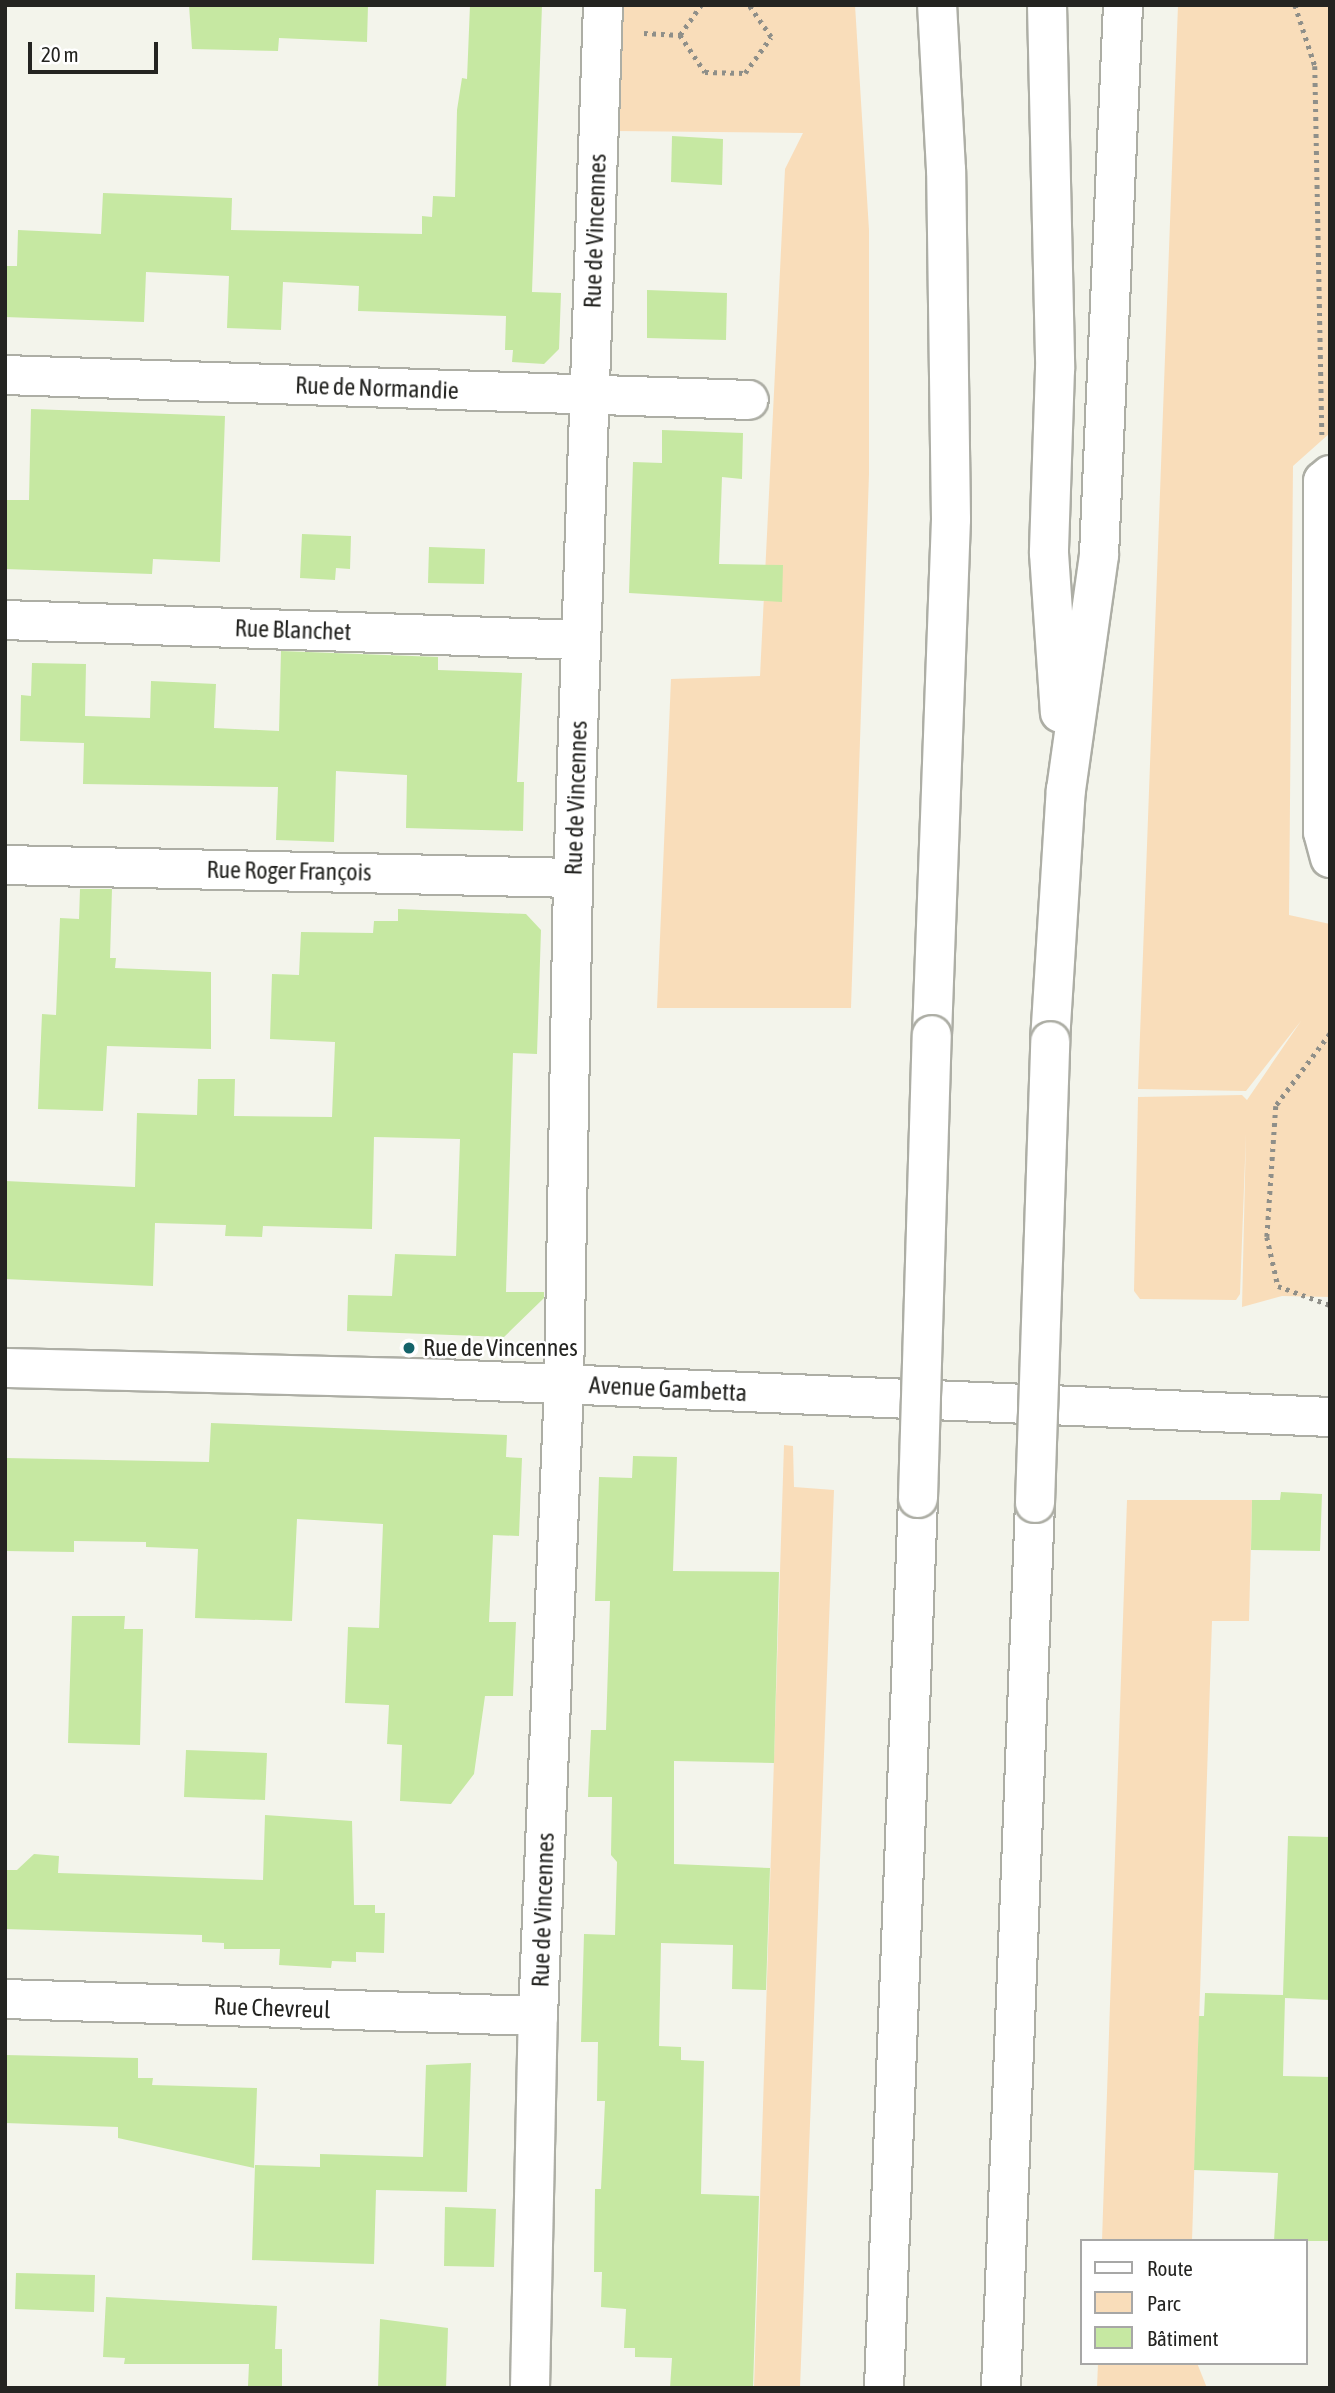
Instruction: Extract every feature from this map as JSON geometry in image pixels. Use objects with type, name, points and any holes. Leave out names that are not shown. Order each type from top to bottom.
[{"type":"main road","points":[[884,2388],[951,519],[946,170],[937,5]]},
{"type":"main road","points":[[1047,5],[1055,355],[1049,553],[1066,790]]},
{"type":"main road","points":[[1000,2388],[1051,1041],[1066,790],[1099,555],[1123,6]]},
{"type":"main road","name":"Rue de Vincennes","points":[[530,2388],[538,2017],[564,1384],[573,878],[603,19]]},
{"type":"main road","name":"Rue de Normandie","points":[[5,375],[749,400]]},
{"type":"main road","points":[[1326,478],[1323,832],[1330,858]]},
{"type":"main road","name":"Rue Blanchet","points":[[5,620],[581,640]]},
{"type":"main road","name":"Rue Roger François","points":[[5,865],[573,878]]},
{"type":"main road","name":"Avenue Gambetta","points":[[5,1368],[564,1384],[1330,1418]]},
{"type":"main road","name":"Rue Chevreul","points":[[5,1998],[538,2017]]},
{"type":"path","points":[[680,35],[701,5]]},
{"type":"path","points":[[603,19],[680,35],[705,72],[745,73],[771,37],[749,5]]},
{"type":"path","points":[[1295,5],[1315,66],[1326,478]]},
{"type":"path","points":[[1330,1034],[1276,1106],[1267,1237],[1278,1286],[1330,1305]]},
{"type":"green space","points":[[624,5],[855,5],[869,230],[869,474],[851,1008],[657,1008],[671,679],[760,676],[785,169],[803,133],[616,131]]},
{"type":"green space","points":[[1178,5],[1330,5],[1330,433],[1293,466],[1289,915],[1330,924],[1330,1297],[1282,1296],[1242,1307],[1246,1134],[1240,1294],[1236,1300],[1140,1299],[1134,1291],[1138,1097],[1242,1095],[1247,1100],[1301,1021],[1246,1091],[1138,1089]]},
{"type":"green space","points":[[784,1445],[793,1446],[794,1487],[834,1490],[800,2388],[754,2388]]},
{"type":"green space","points":[[1127,1500],[1252,1500],[1249,1621],[1212,1621],[1192,2239],[1102,2239]]},
{"type":"green space","points":[[1098,2365],[1198,2365],[1207,2388],[1097,2388]]},
{"type":"building","points":[[189,5],[368,5],[367,42],[279,38],[278,51],[192,49]]},
{"type":"building","points":[[470,5],[542,5],[532,292],[561,293],[559,349],[544,364],[512,362],[513,350],[505,350],[506,316],[358,311],[359,286],[283,282],[281,330],[227,328],[229,276],[146,272],[144,322],[5,317],[5,266],[17,266],[18,230],[101,234],[103,193],[232,198],[231,230],[422,234],[422,216],[432,217],[433,196],[455,197],[457,110],[462,78],[467,79]]},
{"type":"building","points":[[672,136],[723,139],[722,185],[671,182]]},
{"type":"building","points":[[647,290],[727,293],[726,340],[647,338]]},
{"type":"building","points":[[31,409],[225,416],[220,562],[153,559],[152,574],[5,569],[5,500],[29,500]]},
{"type":"building","points":[[662,430],[743,433],[742,479],[722,477],[719,564],[783,565],[782,602],[629,593],[633,462],[662,463]]},
{"type":"building","points":[[302,534],[351,536],[350,569],[336,568],[335,580],[300,578]]},
{"type":"building","points":[[429,547],[485,549],[484,584],[428,583]]},
{"type":"building","points":[[281,651],[438,657],[438,670],[522,673],[517,782],[524,782],[523,831],[406,828],[407,775],[336,771],[334,842],[276,840],[278,787],[83,784],[84,743],[20,741],[21,695],[31,696],[32,663],[86,664],[85,716],[150,718],[151,681],[216,684],[214,728],[279,731]]},
{"type":"building","points":[[80,889],[112,889],[110,958],[116,958],[115,968],[211,972],[211,1049],[107,1046],[103,1111],[38,1109],[42,1014],[56,1015],[60,918],[79,919]]},
{"type":"building","points":[[398,909],[526,914],[541,930],[537,1054],[513,1053],[506,1292],[544,1292],[544,1298],[504,1337],[347,1331],[348,1295],[392,1296],[395,1254],[456,1256],[460,1139],[374,1137],[372,1229],[263,1226],[262,1237],[225,1236],[226,1225],[155,1223],[153,1286],[5,1279],[5,1181],[135,1187],[137,1113],[197,1115],[198,1079],[235,1079],[234,1116],[332,1117],[335,1042],[270,1039],[272,974],[299,975],[301,932],[373,933],[374,921],[398,921]]},
{"type":"building","points":[[211,1423],[507,1435],[506,1457],[522,1458],[519,1536],[493,1535],[489,1622],[516,1622],[513,1696],[485,1696],[474,1774],[451,1804],[400,1801],[402,1745],[387,1744],[389,1705],[345,1703],[348,1627],[379,1628],[383,1524],[297,1519],[292,1621],[195,1618],[198,1549],[146,1547],[146,1542],[74,1541],[74,1552],[5,1551],[5,1458],[209,1462]]},
{"type":"building","points":[[633,1456],[677,1457],[673,1571],[779,1572],[774,1763],[674,1761],[674,1864],[770,1868],[766,1990],[732,1989],[733,1945],[661,1943],[659,2046],[681,2047],[681,2060],[704,2061],[701,2194],[759,2196],[753,2388],[670,2388],[672,2358],[635,2357],[635,2348],[624,2348],[626,2309],[601,2307],[602,2272],[594,2272],[595,2189],[601,2189],[605,2101],[597,2101],[598,2042],[581,2042],[584,1934],[615,1935],[617,1862],[611,1855],[612,1797],[588,1797],[591,1730],[606,1730],[610,1601],[595,1601],[599,1477],[632,1478]]},
{"type":"building","points":[[1281,1492],[1322,1494],[1320,1551],[1251,1550],[1252,1500],[1280,1500]]},
{"type":"building","points":[[72,1616],[125,1616],[124,1629],[143,1629],[140,1745],[68,1743]]},
{"type":"building","points":[[186,1750],[267,1753],[265,1800],[184,1797]]},
{"type":"building","points":[[265,1815],[352,1821],[354,1905],[375,1905],[375,1913],[385,1913],[384,1953],[356,1952],[356,1962],[332,1961],[331,1968],[279,1965],[280,1949],[224,1949],[224,1943],[202,1942],[202,1935],[5,1929],[5,1870],[17,1870],[34,1854],[59,1856],[58,1873],[263,1880]]},
{"type":"building","points":[[1288,1836],[1330,1837],[1330,2000],[1285,1998],[1283,2076],[1330,2077],[1330,2241],[1274,2239],[1278,2173],[1194,2170],[1199,2016],[1204,2016],[1205,1993],[1283,1995]]},
{"type":"building","points":[[5,2055],[138,2058],[138,2078],[153,2078],[152,2085],[257,2088],[254,2168],[118,2138],[118,2127],[5,2123]]},
{"type":"building","points":[[471,2063],[467,2192],[376,2190],[374,2264],[252,2260],[255,2165],[320,2167],[320,2154],[423,2157],[426,2065]]},
{"type":"building","points":[[445,2207],[496,2209],[494,2267],[444,2266]]},
{"type":"building","points":[[16,2273],[95,2275],[94,2312],[15,2309]]},
{"type":"building","points":[[106,2297],[277,2306],[275,2349],[282,2349],[282,2386],[248,2386],[249,2364],[124,2364],[125,2358],[103,2357]]},
{"type":"building","points":[[380,2319],[448,2328],[446,2388],[378,2388]]},
{"type":"place","name":"Rue de Vincennes","points":[[409,1348]]}]
